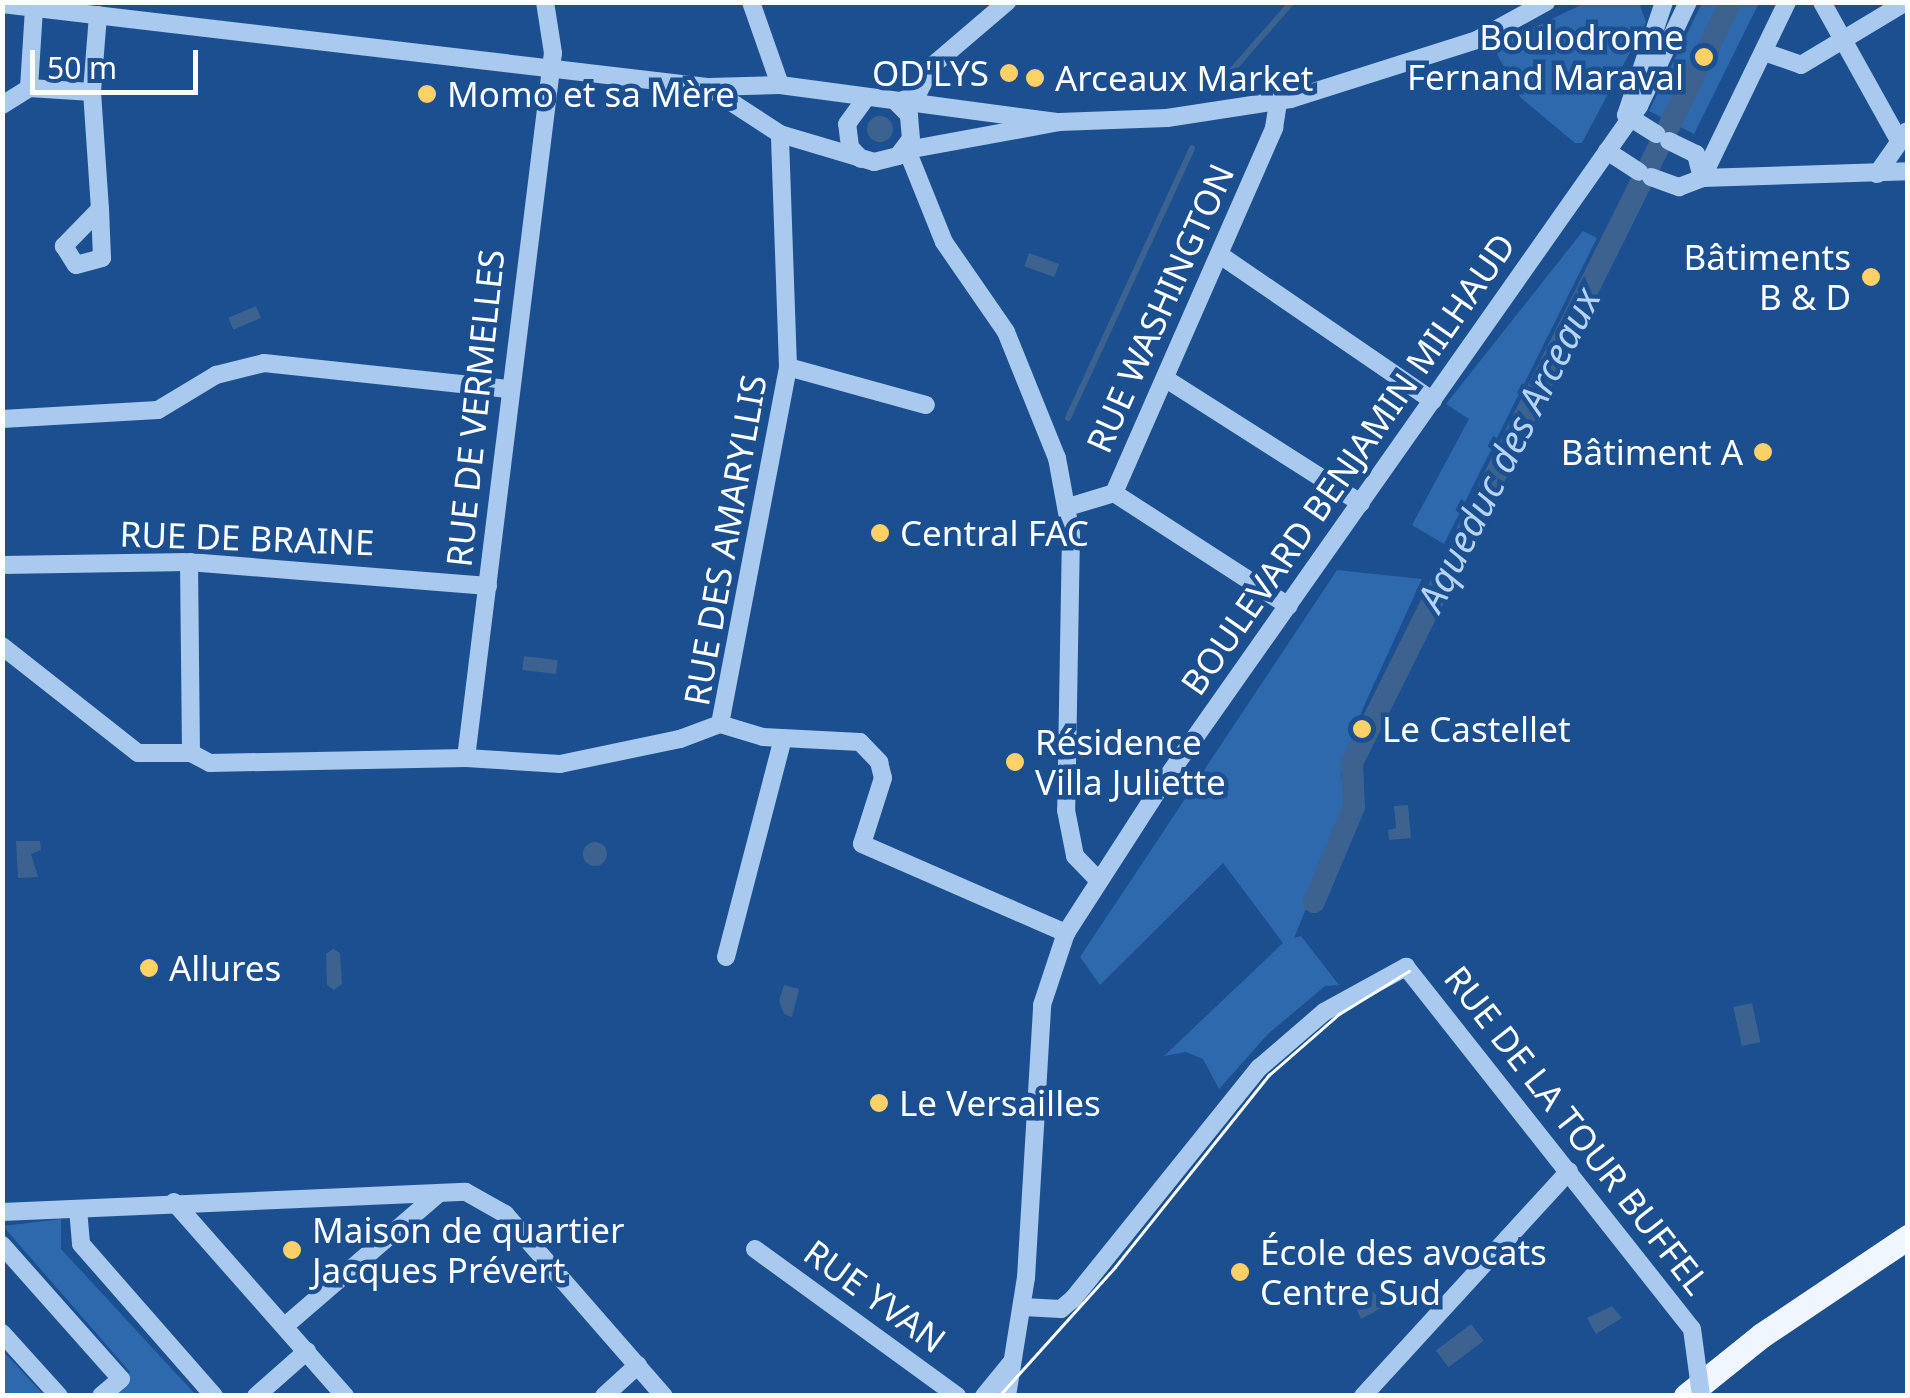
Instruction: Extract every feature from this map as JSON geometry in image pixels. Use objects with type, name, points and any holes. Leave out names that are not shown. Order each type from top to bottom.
[{"type":"main road","points":[[1686,1396],[1762,1335],[1908,1237]]},
{"type":"street","name":"RUE DE VERMELLES","points":[[466,758],[488,586],[506,389],[554,39],[545,2]]},
{"type":"street","points":[[750,2],[780,85]]},
{"type":"street","points":[[897,103],[918,92],[932,66],[1008,2]]},
{"type":"street","points":[[709,88],[780,134],[862,160],[887,160],[906,150],[1059,122],[1167,118],[1278,102],[1477,40],[1546,2]]},
{"type":"street","name":"BOULEVARD BENJAMIN MILHAUD","points":[[1626,116],[1626,101],[1664,2]]},
{"type":"street","name":"BOULEVARD BENJAMIN MILHAUD","points":[[1006,1396],[1023,1307],[1038,1030],[1048,979],[1066,933],[1098,880],[1607,150],[1626,116],[1638,106],[1688,2]]},
{"type":"street","points":[[1702,178],[1787,2]]},
{"type":"street","points":[[1822,2],[1842,44],[1902,134],[1877,174]]},
{"type":"street","points":[[1764,52],[1800,65],[1842,44],[1906,2]]},
{"type":"street","points":[[2,4],[98,15],[135,11],[709,88],[780,85],[1059,122]]},
{"type":"street","points":[[28,88],[34,8]]},
{"type":"street","points":[[98,15],[92,92],[100,210]]},
{"type":"street","points":[[2,105],[28,88],[92,92]]},
{"type":"street","points":[[862,160],[850,147],[847,124],[866,99]]},
{"type":"street","name":"RUE WASHINGTON","points":[[1068,506],[1114,493],[1274,128],[1278,102]]},
{"type":"street","points":[[897,103],[913,127],[906,150],[944,242],[995,314],[1028,378],[1068,506],[1066,810],[1075,856],[1098,880]]},
{"type":"street","points":[[1626,116],[1696,154],[1702,178]]},
{"type":"street","name":"RUE DES AMARYLLIS","points":[[780,134],[788,367],[720,724],[782,738],[860,742],[879,762],[883,778],[862,844],[1066,933]]},
{"type":"street","points":[[1607,150],[1645,174],[1679,187],[1702,178],[1908,172]]},
{"type":"street","points":[[1220,256],[1433,401]]},
{"type":"street","points":[[2,419],[158,410],[216,375],[264,363],[506,389]]},
{"type":"street","points":[[788,367],[926,404]]},
{"type":"street","points":[[1166,380],[1361,503]]},
{"type":"street","points":[[1114,493],[1289,606]]},
{"type":"street","points":[[189,562],[190,753]]},
{"type":"street","name":"RUE DE BRAINE","points":[[2,566],[189,562],[488,586]]},
{"type":"street","points":[[2,646],[138,753],[190,753],[210,763],[466,758],[560,764],[680,739],[720,724]]},
{"type":"street","points":[[726,957],[782,738]]},
{"type":"street","name":"RUE DE LA TOUR BUFFEL","points":[[1023,1307],[1060,1309],[1073,1299],[1260,1068],[1324,1012],[1406,967],[1692,1328],[1701,1396]]},
{"type":"street","points":[[1363,1396],[1569,1171]]},
{"type":"street","points":[[2,1212],[466,1192],[495,1204],[664,1396]]},
{"type":"street","points":[[285,1326],[439,1193]]},
{"type":"street","points":[[174,1202],[345,1396]]},
{"type":"street","points":[[78,1209],[81,1244],[214,1396]]},
{"type":"street","points":[[2,1245],[121,1379],[102,1396]]},
{"type":"street","name":"RUE YVAN","points":[[755,1250],[957,1396]]},
{"type":"street","points":[[2,1333],[59,1396]]},
{"type":"street","points":[[256,1396],[307,1351]]},
{"type":"street","points":[[984,1396],[1011,1362]]},
{"type":"street","points":[[604,1396],[638,1366]]},
{"type":"shaded area","points":[[1585,3],[1639,3],[1646,22],[1582,143],[1575,143],[1521,98],[1493,47]]},
{"type":"shaded area","name":"Boulodrome Fernand Maraval","points":[[1702,3],[1759,3],[1694,134],[1649,111]]},
{"type":"shaded area","points":[[880,116],[889,120],[893,129],[889,138],[880,142],[871,138],[867,129],[871,120]]},
{"type":"shaded area","points":[[1583,231],[1597,238],[1444,544],[1412,525],[1469,419],[1446,404]]},
{"type":"shaded area","points":[[1029,253],[1059,264],[1054,277],[1024,266]]},
{"type":"shaded area","points":[[256,306],[261,318],[233,330],[228,318]]},
{"type":"shaded area","points":[[1337,570],[1422,579],[1363,708],[1341,773],[1347,809],[1294,938],[1301,936],[1339,985],[1325,986],[1268,1034],[1219,1089],[1203,1059],[1186,1052],[1164,1056],[1283,943],[1223,863],[1100,985],[1080,957]]},
{"type":"shaded area","points":[[524,656],[558,660],[556,674],[522,670]]},
{"type":"shaded area","points":[[1408,805],[1411,838],[1389,840],[1388,830],[1396,828],[1394,806]]},
{"type":"shaded area","points":[[16,841],[40,841],[41,850],[31,854],[38,877],[18,878]]},
{"type":"shaded area","points":[[595,842],[607,854],[595,866],[583,854]]},
{"type":"shaded area","points":[[333,949],[340,953],[342,984],[334,990],[327,985],[326,954]]},
{"type":"shaded area","points":[[784,985],[799,989],[792,1017],[784,1014],[779,1001]]},
{"type":"shaded area","points":[[1752,1003],[1760,1042],[1742,1046],[1733,1007]]},
{"type":"shaded area","points":[[61,1219],[61,1249],[196,1395],[105,1395],[130,1372],[3,1226]]},
{"type":"shaded area","points":[[1371,1290],[1387,1305],[1361,1319],[1356,1308]]},
{"type":"shaded area","points":[[1612,1306],[1622,1318],[1596,1334],[1587,1318]]},
{"type":"shaded area","points":[[1471,1324],[1484,1341],[1448,1367],[1436,1350]]},
{"type":"shaded area","points":[[3,1351],[44,1395],[3,1395]]},
{"type":"waterway","points":[[1227,76],[1292,2]]},
{"type":"waterway","name":"Aqueduc des Arceaux","points":[[1314,902],[1354,807],[1352,763],[1731,2]]},
{"type":"waterway","points":[[1068,418],[1192,148]]},
{"type":"tram line","points":[[999,1396],[1115,1267],[1269,1075],[1339,1014],[1409,971]]},
{"type":"place","name":"Boulodrome Fernand Maraval","points":[[1704,57]]},
{"type":"place","name":"OD'LYS","points":[[1009,73]]},
{"type":"place","name":"Arceaux Market","points":[[1035,78]]},
{"type":"place","name":"Momo et sa Mère","points":[[427,94]]},
{"type":"place","name":"Bâtiments B & D","points":[[1871,277]]},
{"type":"place","name":"Bâtiment A","points":[[1763,452]]},
{"type":"place","name":"Central FAC","points":[[880,533]]},
{"type":"place","name":"Le Castellet","points":[[1362,729]]},
{"type":"place","name":"Résidence Villa Juliette","points":[[1015,762]]},
{"type":"place","name":"Allures","points":[[149,968]]},
{"type":"place","name":"Le Versailles","points":[[879,1103]]},
{"type":"place","name":"Maison de quartier Jacques Prévert","points":[[292,1250]]},
{"type":"place","name":"École des avocats Centre Sud","points":[[1240,1272]]}]
